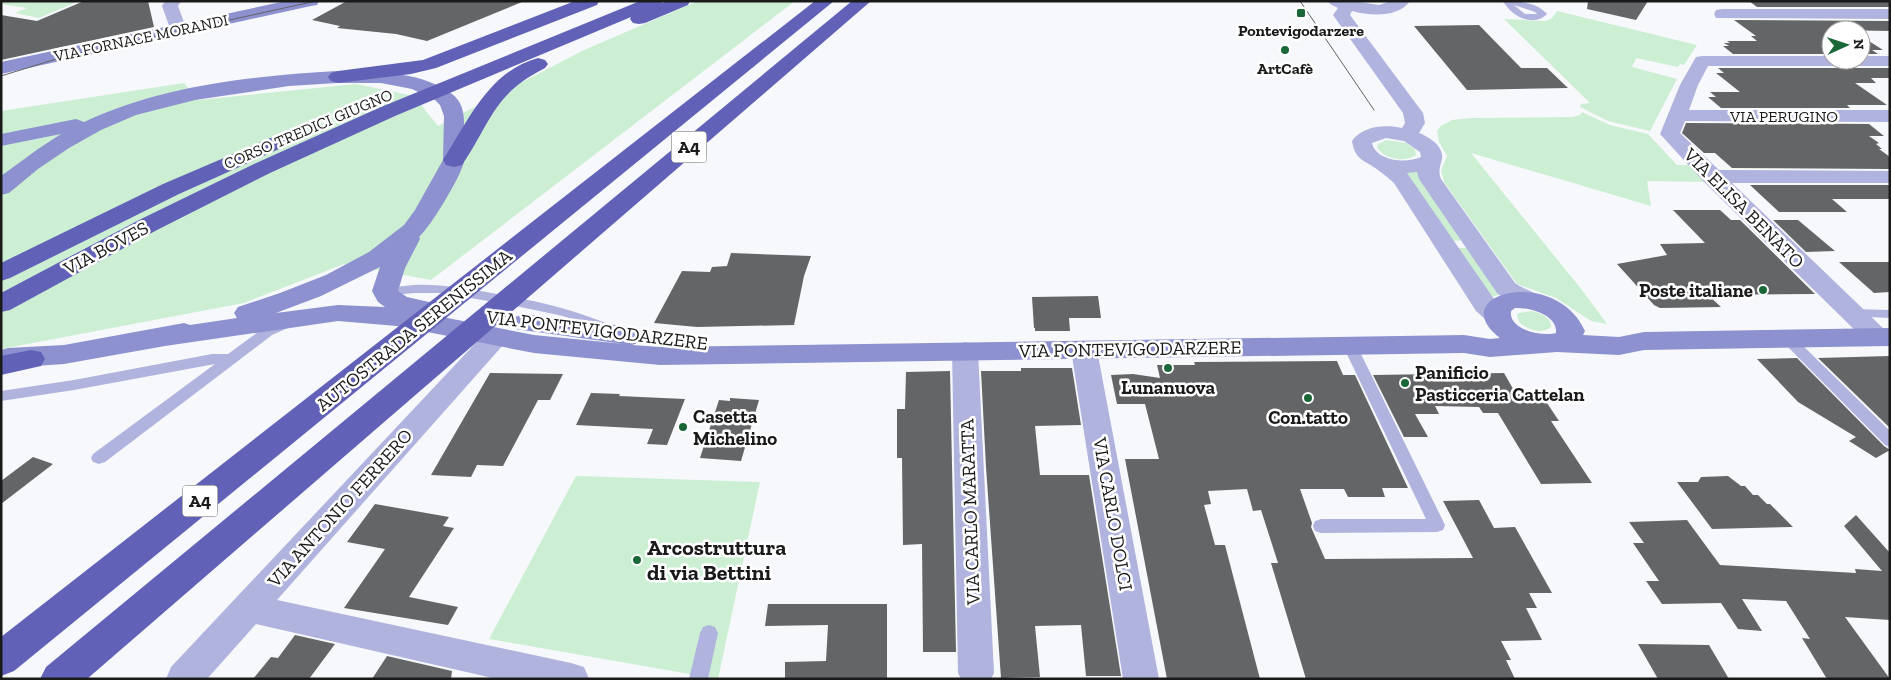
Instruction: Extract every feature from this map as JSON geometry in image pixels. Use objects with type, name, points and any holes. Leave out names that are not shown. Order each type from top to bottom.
[{"type":"highway","name":"CORSO TREDICI GIUGNO","points":[[1,273],[136,206],[252,152],[622,1]]},
{"type":"highway","name":"CORSO TREDICI GIUGNO","points":[[211,193],[410,103],[655,1]]},
{"type":"highway","points":[[454,160],[489,102],[516,75],[581,44],[682,1]]},
{"type":"highway","name":"AUTOSTRADA SERENISSIMA","points":[[1,659],[826,1]]},
{"type":"highway","name":"AUTOSTRADA SERENISSIMA","points":[[59,679],[444,352],[863,1]]},
{"type":"highway","points":[[338,77],[412,68],[429,64],[587,3]]},
{"type":"highway","name":"VIA BOVES","points":[[1,304],[111,244],[211,193]]},
{"type":"highway","points":[[1,366],[31,359]]},
{"type":"main road","name":"VIA FORNACE MORANDI","points":[[1,68],[311,1]]},
{"type":"main road","points":[[1,140],[62,129],[189,94],[338,77],[394,79],[422,84],[442,96],[454,110],[456,125],[453,139],[454,160]]},
{"type":"main road","points":[[2,188],[28,166],[59,144],[128,112]]},
{"type":"main road","points":[[1,156],[6,161],[2,188]]},
{"type":"main road","name":"VIA PONTEVIGODARZERE","points":[[454,160],[387,279],[385,292],[387,296],[396,302],[416,308],[620,335],[795,353]]},
{"type":"main road","points":[[1,356],[31,359],[68,355],[167,337],[254,311],[308,292],[378,257],[414,229]]},
{"type":"main road","name":"VIA PONTEVIGODARZERE","points":[[1464,344],[1494,333],[1499,328],[1497,319],[1498,307],[1502,303],[1515,300],[1532,301],[1547,306],[1555,335]]},
{"type":"main road","name":"VIA PONTEVIGODARZERE","points":[[167,337],[338,313],[360,312],[495,338],[586,350],[660,356],[1464,344],[1490,348],[1555,335]]},
{"type":"main road","name":"VIA PONTEVIGODARZERE","points":[[1497,319],[1507,330],[1520,337],[1555,335],[1619,346],[1644,341],[1788,339],[1886,330]]},
{"type":"street","points":[[172,1],[170,6],[178,30]]},
{"type":"street","points":[[1402,1],[1396,6],[1375,9],[1342,3],[1341,15],[1413,113],[1415,123],[1407,136]]},
{"type":"street","points":[[1722,14],[1890,14]]},
{"type":"street","name":"VIA ELISA BENATO","points":[[1886,330],[1852,314],[1670,134],[1689,85],[1702,61],[1890,61]]},
{"type":"street","name":"VIA PERUGINO","points":[[1678,114],[1688,116],[1890,116]]},
{"type":"street","points":[[1497,319],[1485,305],[1402,179],[1383,163],[1366,153],[1362,145],[1365,138],[1379,133],[1407,136],[1428,147],[1432,154],[1427,169],[1430,179],[1503,284],[1515,295],[1532,301]]},
{"type":"street","points":[[1383,163],[1407,167],[1421,166],[1430,161]]},
{"type":"street","points":[[1711,176],[1890,177]]},
{"type":"street","name":"VIA ANTONIO FERRERO","points":[[184,679],[495,338]]},
{"type":"street","name":"VIA CARLO DOLCI","points":[[1084,350],[1141,679]]},
{"type":"street","name":"VIA CARLO MARATTA","points":[[964,351],[976,673]]},
{"type":"street","points":[[248,608],[571,679]]},
{"type":"lane","points":[[99,458],[267,332],[295,319]]},
{"type":"lane","points":[[1788,339],[1890,441]]},
{"type":"lane","points":[[1321,526],[1437,525],[1350,346]]},
{"type":"lane","points":[[1,396],[74,385],[212,359],[231,359]]},
{"type":"lane","points":[[698,679],[709,634]]},
{"type":"green space","points":[[1,1],[79,1],[39,18],[15,13],[27,8],[1,4]]},
{"type":"green space","points":[[698,1],[795,1],[431,280],[344,264],[244,303],[1,349],[1,111],[184,83],[198,100],[356,84],[414,96],[438,126],[584,50]]},
{"type":"green space","points":[[1557,11],[1697,45],[1684,65],[1680,64],[1678,67],[1636,58],[1632,67],[1677,79],[1650,131],[1608,121],[1580,107],[1581,104],[1590,103],[1504,19],[1546,21],[1552,18]]},
{"type":"green space","points":[[1582,112],[1610,125],[1648,134],[1677,165],[1689,165],[1705,182],[1647,181],[1651,206],[1471,153],[1582,290],[1607,324],[1591,321],[1556,298],[1517,284],[1444,182],[1441,170],[1447,156],[1439,142],[1437,131],[1441,126],[1452,120],[1471,118],[1572,117],[1580,115]]},
{"type":"green space","points":[[1386,140],[1406,143],[1415,149],[1416,155],[1406,159],[1389,157],[1377,147],[1378,144]]},
{"type":"green space","points":[[1403,172],[1421,172],[1468,240],[1449,241]]},
{"type":"green space","points":[[1454,248],[1473,248],[1503,293],[1490,298]]},
{"type":"green space","points":[[1532,311],[1542,314],[1547,318],[1551,327],[1539,331],[1526,327],[1519,322],[1517,315],[1519,313]]},
{"type":"green space","name":"Arcostruttura di via Bettini","points":[[576,476],[760,482],[718,679],[489,639]]},
{"type":"building","points":[[84,1],[148,1],[154,27],[1,60],[1,15],[37,21]]},
{"type":"building","points":[[347,1],[522,2],[427,41],[396,34],[337,28],[340,26],[312,20]]},
{"type":"building","points":[[1588,1],[1648,1],[1636,20],[1587,9]]},
{"type":"building","points":[[1749,1],[1890,1],[1890,7],[1757,7]]},
{"type":"building","points":[[1734,20],[1821,21],[1821,54],[1733,54],[1723,46],[1729,46],[1724,43],[1730,43],[1727,41],[1757,41],[1751,36],[1756,36]]},
{"type":"building","points":[[1871,21],[1890,21],[1890,31],[1871,31]]},
{"type":"building","points":[[1479,25],[1521,68],[1547,68],[1568,88],[1467,90],[1414,26]]},
{"type":"building","points":[[1871,42],[1883,50],[1872,50],[1878,54],[1871,54]]},
{"type":"building","points":[[1718,68],[1871,70],[1871,68],[1890,68],[1890,78],[1871,78],[1876,83],[1855,83],[1887,105],[1847,105],[1850,108],[1721,108],[1708,97],[1716,97],[1710,92],[1740,92],[1716,73],[1724,73]]},
{"type":"building","points":[[1686,123],[1869,124],[1884,136],[1869,136],[1879,143],[1876,144],[1882,149],[1879,149],[1890,157],[1890,169],[1732,168],[1715,153],[1704,153],[1682,133]]},
{"type":"building","points":[[1750,185],[1890,185],[1890,199],[1832,199],[1847,212],[1779,212]]},
{"type":"building","points":[[1673,210],[1720,210],[1731,220],[1740,220],[1815,294],[1708,295],[1721,307],[1660,308],[1654,305],[1617,264],[1667,255],[1660,244],[1705,243]]},
{"type":"building","points":[[1773,220],[1798,220],[1835,251],[1806,252]]},
{"type":"building","points":[[731,253],[811,256],[804,276],[794,325],[697,327],[654,323],[682,271],[710,272],[712,267],[727,266]]},
{"type":"building","points":[[1839,262],[1890,262],[1890,292],[1874,293]]},
{"type":"building","points":[[1098,296],[1101,318],[1069,318],[1070,331],[1035,331],[1032,297]]},
{"type":"building","points":[[1890,356],[1890,428],[1818,358]]},
{"type":"building","points":[[1797,358],[1890,450],[1876,458],[1849,441],[1856,437],[1798,402],[1757,359]]},
{"type":"building","points":[[1337,361],[1343,375],[1355,375],[1408,488],[1382,488],[1385,497],[1348,497],[1344,489],[1300,489],[1312,523],[1311,527],[1325,559],[1473,558],[1443,501],[1479,500],[1494,528],[1515,527],[1552,593],[1529,593],[1537,608],[1526,608],[1542,640],[1501,641],[1511,660],[1506,660],[1515,679],[1306,679],[1271,563],[1278,563],[1261,510],[1253,511],[1247,489],[1208,491],[1211,504],[1204,505],[1215,545],[1225,545],[1260,679],[1167,679],[1125,459],[1159,459],[1145,404],[1117,404],[1111,375],[1133,374],[1160,378],[1157,365],[1195,365],[1194,362]]},
{"type":"building","points":[[1021,368],[1072,368],[1081,425],[1035,426],[1040,475],[1089,475],[1121,676],[1086,676],[1081,625],[1035,626],[1040,677],[1001,678],[981,371],[1021,371]]},
{"type":"building","points":[[950,371],[956,652],[923,652],[922,544],[903,545],[902,458],[897,458],[897,409],[905,409],[906,372]]},
{"type":"building","points":[[490,373],[563,374],[550,400],[538,400],[503,466],[477,465],[471,477],[431,475]]},
{"type":"building","points":[[1504,373],[1516,394],[1541,394],[1559,421],[1551,421],[1592,483],[1541,484],[1498,413],[1483,413],[1479,407],[1435,406],[1439,414],[1415,414],[1428,437],[1404,437],[1373,375]]},
{"type":"building","points":[[591,393],[685,399],[667,445],[647,444],[653,429],[576,425]]},
{"type":"building","points":[[730,398],[759,400],[741,461],[700,458],[719,400],[730,401]]},
{"type":"building","points":[[33,457],[53,464],[1,504],[1,481]]},
{"type":"building","points":[[1728,476],[1741,486],[1745,486],[1753,495],[1758,495],[1767,504],[1770,504],[1793,527],[1712,529],[1677,482],[1698,482],[1701,477]]},
{"type":"building","points":[[375,504],[449,517],[443,526],[454,528],[409,597],[458,607],[448,625],[344,608],[385,549],[347,542]]},
{"type":"building","points":[[1856,515],[1890,553],[1890,620],[1845,617],[1890,679],[1827,679],[1802,638],[1810,639],[1786,601],[1742,599],[1762,631],[1738,629],[1721,603],[1662,604],[1646,581],[1659,581],[1633,543],[1644,543],[1629,522],[1687,520],[1720,565],[1856,573],[1855,569],[1882,571],[1844,526]]},
{"type":"building","points":[[768,604],[887,604],[887,679],[785,679],[785,662],[826,661],[828,625],[765,626]]},
{"type":"building","points":[[295,635],[335,644],[309,679],[253,679],[271,657],[278,658]]},
{"type":"building","points":[[1638,644],[1709,645],[1729,679],[1658,679]]},
{"type":"building","points":[[387,656],[452,671],[451,679],[372,679]]},
{"type":"tram line","points":[[1,76],[66,56],[316,1]]},
{"type":"tram line","points":[[1300,1],[1374,110]]},
{"type":"place","name":"Pontevigodarzere","points":[[1301,13]]},
{"type":"place","name":"ArtCafè","points":[[1285,50]]},
{"type":"place","name":"Poste italiane","points":[[1763,290]]},
{"type":"place","name":"Lunanuova","points":[[1168,368]]},
{"type":"place","name":"Panificio Pasticceria Cattelan","points":[[1405,383]]},
{"type":"place","name":"Con.tatto","points":[[1308,398]]},
{"type":"place","name":"Casetta Michelino","points":[[683,427]]},
{"type":"place","name":"Arcostruttura di via Bettini","points":[[637,560]]}]
